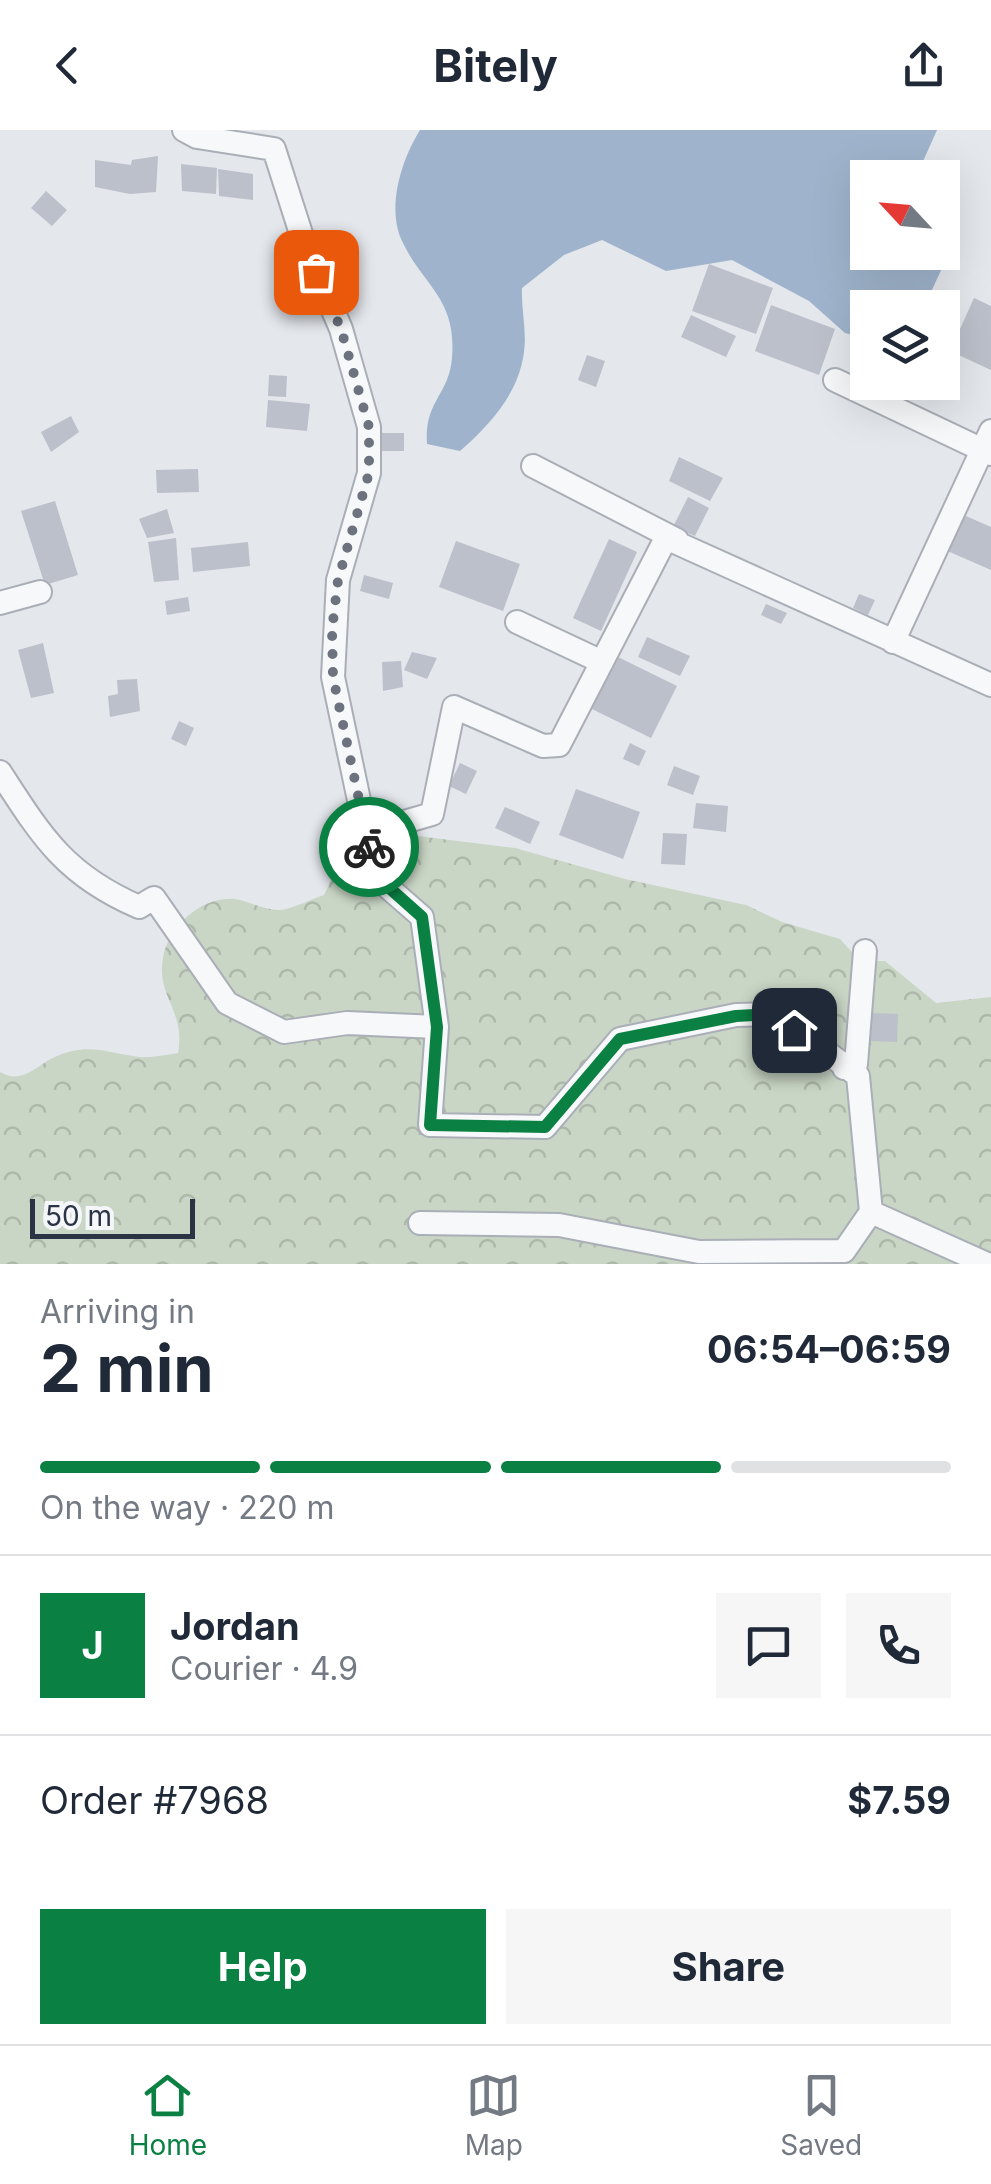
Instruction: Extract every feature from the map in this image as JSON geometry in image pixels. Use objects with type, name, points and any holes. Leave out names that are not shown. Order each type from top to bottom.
[{"type":"street","points":[[184,130],[197,137],[274,149],[304,243],[341,329],[369,427],[369,473],[338,580],[332,630],[333,677],[376,876],[422,917],[437,1027],[430,1125],[545,1127],[620,1039],[736,1016],[776,1014],[858,1076],[871,1212],[844,1251],[700,1252],[559,1225],[420,1223]]},
{"type":"street","points":[[835,380],[988,445],[893,642]]},
{"type":"street","points":[[533,466],[678,540],[991,686]]},
{"type":"street","points":[[366,833],[432,814],[454,707],[543,746],[559,744],[657,550],[666,538],[678,540]]},
{"type":"street","points":[[0,604],[40,592]]},
{"type":"street","points":[[517,622],[602,662]]},
{"type":"street","points":[[0,772],[50,848],[112,895],[140,907],[154,898],[227,1003],[284,1032],[348,1024],[437,1027]]},
{"type":"street","points":[[844,1068],[856,1064],[864,952]]},
{"type":"street","points":[[871,1212],[988,1264]]},
{"type":"green space","points":[[386,832],[515,848],[625,879],[746,905],[782,922],[840,939],[860,961],[885,961],[936,1003],[991,997],[991,1264],[0,1264],[0,1072],[22,1075],[78,1050],[144,1057],[178,1053],[178,1026],[162,972],[166,946],[179,924],[199,908],[223,899],[280,910],[324,895],[343,855]]},
{"type":"water","points":[[420,130],[937,130],[924,160],[850,160],[850,270],[941,270],[932,290],[850,290],[850,334],[809,301],[732,260],[666,271],[602,240],[564,255],[522,288],[525,344],[521,367],[492,419],[460,451],[427,444],[429,418],[450,371],[452,338],[444,306],[410,256],[397,228],[398,184]]},
{"type":"building","points":[[158,156],[156,192],[130,194],[95,187],[95,160],[131,165],[132,160]]},
{"type":"building","points":[[181,164],[217,168],[216,194],[182,191]]},
{"type":"building","points":[[218,169],[253,174],[253,200],[219,196]]},
{"type":"building","points":[[46,191],[67,210],[52,226],[31,208]]},
{"type":"building","points":[[709,264],[773,288],[756,334],[692,311]]},
{"type":"building","points":[[974,298],[991,306],[991,370],[960,356],[960,329]]},
{"type":"building","points":[[771,305],[835,329],[819,375],[755,351]]},
{"type":"building","points":[[691,315],[736,336],[726,357],[681,337]]},
{"type":"building","points":[[587,355],[605,361],[596,387],[578,380]]},
{"type":"building","points":[[269,375],[287,376],[286,397],[268,396]]},
{"type":"building","points":[[268,400],[310,404],[307,431],[266,427]]},
{"type":"building","points":[[71,416],[79,432],[51,452],[41,432]]},
{"type":"building","points":[[381,433],[404,433],[404,451],[381,451]]},
{"type":"building","points":[[679,457],[723,478],[710,501],[669,481]]},
{"type":"building","points":[[198,469],[199,492],[157,493],[156,470]]},
{"type":"building","points":[[688,497],[709,508],[695,536],[673,527]]},
{"type":"building","points":[[55,501],[78,575],[45,585],[21,511]]},
{"type":"building","points":[[167,509],[174,533],[147,538],[139,519]]},
{"type":"building","points":[[959,513],[991,527],[991,570],[943,549]]},
{"type":"building","points":[[176,538],[179,580],[154,582],[148,542]]},
{"type":"building","points":[[609,539],[637,552],[601,631],[573,618]]},
{"type":"building","points":[[456,541],[520,564],[503,611],[439,587]]},
{"type":"building","points":[[248,542],[250,566],[193,572],[191,548]]},
{"type":"building","points":[[364,575],[393,583],[389,599],[360,591]]},
{"type":"building","points":[[859,594],[875,600],[868,615],[853,608]]},
{"type":"building","points":[[188,597],[190,611],[167,615],[165,601]]},
{"type":"building","points":[[766,604],[787,613],[781,624],[761,615]]},
{"type":"building","points":[[647,637],[690,656],[680,676],[638,657]]},
{"type":"building","points":[[43,643],[54,693],[31,698],[18,650]]},
{"type":"building","points":[[412,652],[437,658],[427,679],[404,670]]},
{"type":"building","points":[[618,657],[677,686],[651,738],[592,709]]},
{"type":"building","points":[[401,661],[403,687],[383,691],[382,662]]},
{"type":"building","points":[[137,679],[140,711],[110,717],[108,696],[118,694],[117,680]]},
{"type":"building","points":[[179,721],[194,728],[186,746],[171,739]]},
{"type":"building","points":[[630,743],[646,751],[639,766],[623,759]]},
{"type":"building","points":[[460,763],[477,771],[466,794],[449,786]]},
{"type":"building","points":[[674,766],[700,776],[693,795],[667,785]]},
{"type":"building","points":[[576,789],[640,812],[623,859],[559,835]]},
{"type":"building","points":[[696,803],[728,806],[726,832],[693,828]]},
{"type":"building","points":[[505,807],[540,822],[530,844],[495,828]]},
{"type":"building","points":[[663,833],[687,834],[685,865],[661,864]]},
{"type":"building","points":[[833,1010],[834,1024],[812,1026],[811,1012]]},
{"type":"building","points":[[872,1013],[898,1014],[897,1042],[871,1041]]},
{"type":"way so far","points":[[316,272],[341,329],[369,427],[369,473],[352,544],[338,580],[332,630],[333,677],[356,771],[369,847]]},
{"type":"route","points":[[369,847],[376,876],[422,917],[437,1027],[430,1125],[545,1127],[620,1039],[736,1016],[776,1014],[794,1030]]}]
